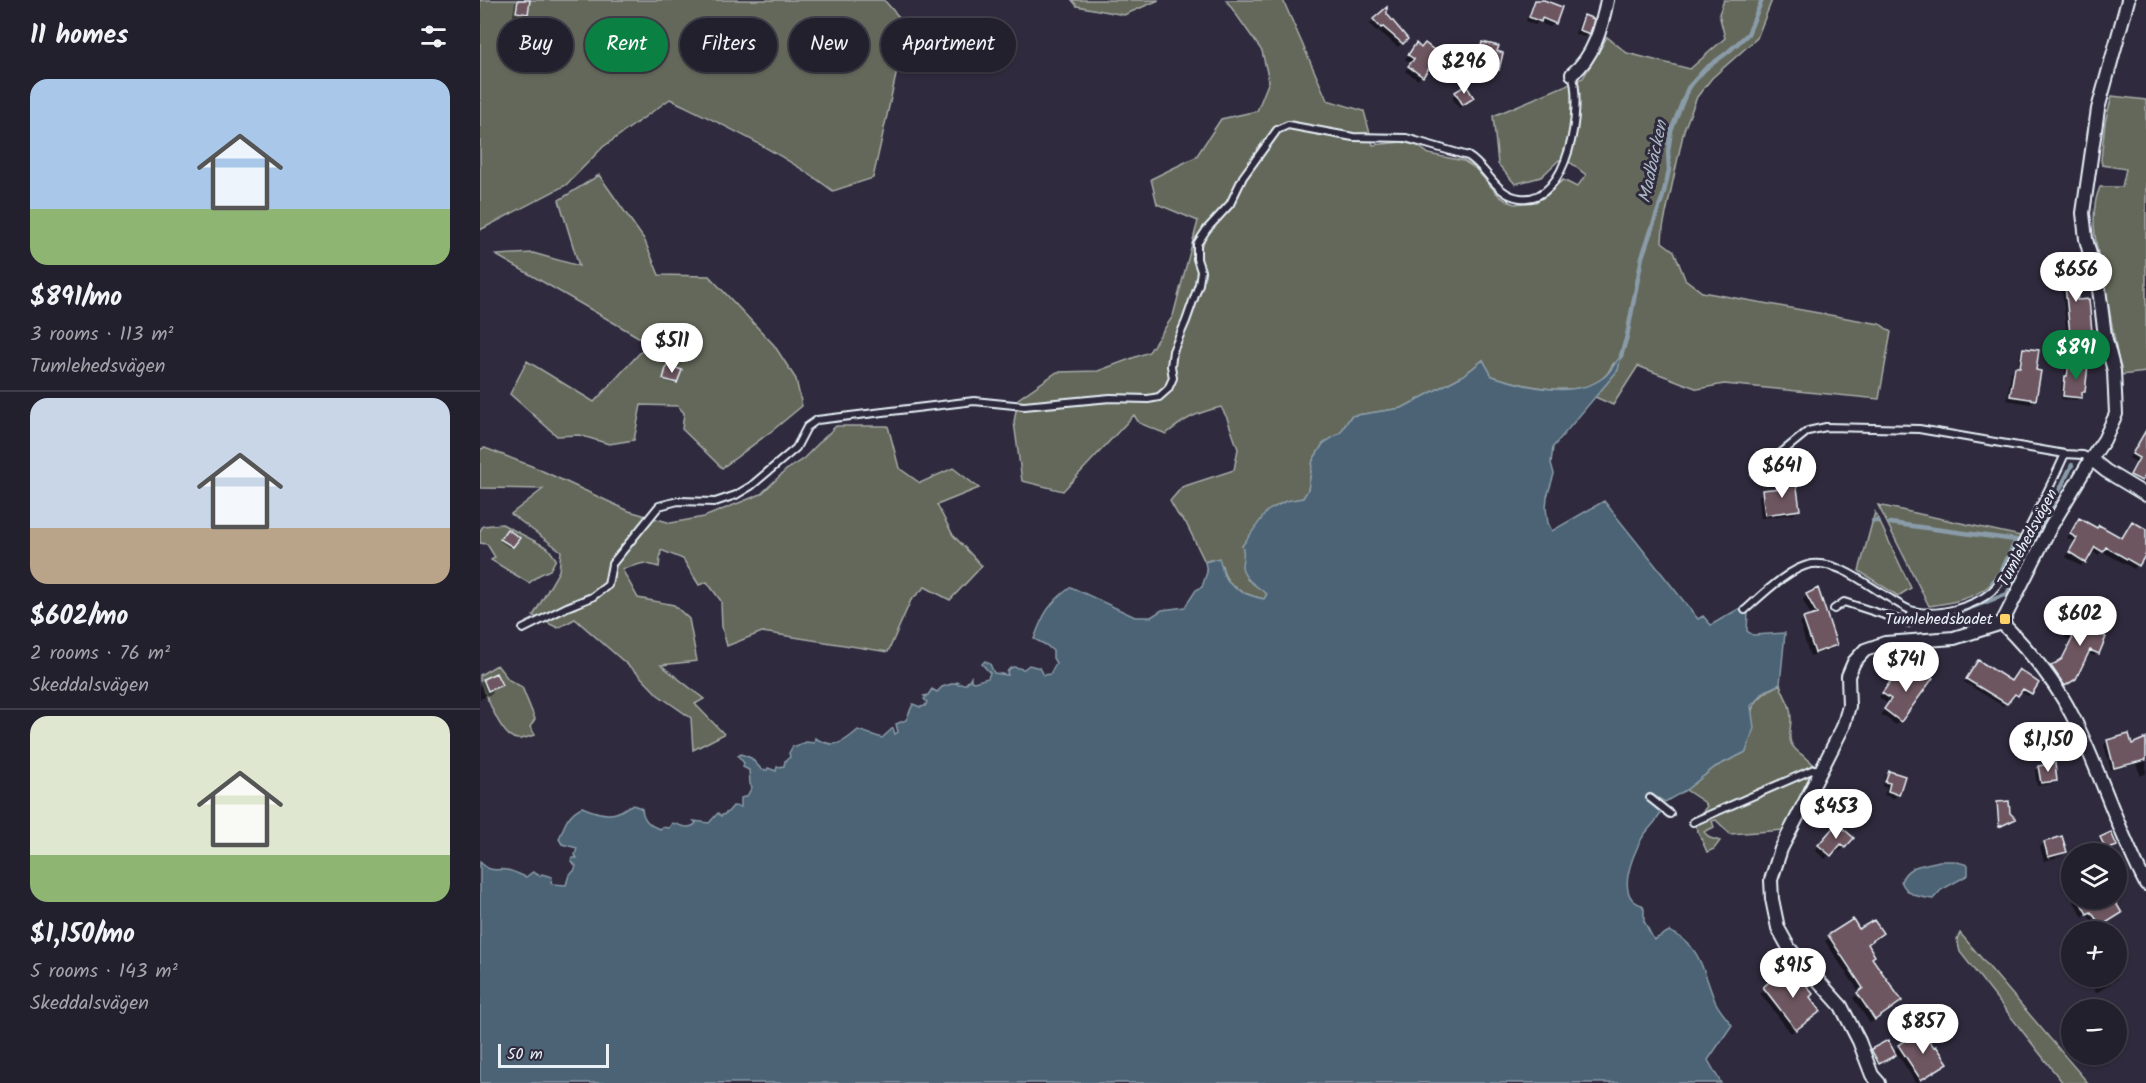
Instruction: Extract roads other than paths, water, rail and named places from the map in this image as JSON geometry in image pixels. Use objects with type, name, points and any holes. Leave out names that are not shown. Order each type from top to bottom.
[{"type":"street","points":[[1572,74],[1586,61],[1601,28],[1607,0]]},
{"type":"street","name":"Tumlehedsvägen","points":[[2002,623],[2050,528],[2104,440],[2116,414],[2114,371],[2105,336],[2099,289],[2086,239],[2083,213],[2098,109],[2128,0]]},
{"type":"street","points":[[2091,459],[2106,471],[2146,495]]},
{"type":"street","points":[[1879,1083],[1872,1075],[1859,1041],[1841,1006],[1782,938],[1772,899],[1771,880],[1781,849],[1843,727],[1849,706],[1848,676],[1854,662],[1865,650],[1885,643],[1954,638],[2002,623],[2045,671],[2072,714],[2109,800],[2116,823],[2146,884]]},
{"type":"lane","points":[[523,629],[592,597],[608,585],[612,564],[659,506],[678,501],[715,502],[736,495],[751,486],[796,448],[807,427],[817,420],[974,402],[1024,406],[1110,398],[1159,397],[1168,389],[1173,378],[1171,358],[1198,284],[1201,271],[1197,259],[1197,244],[1207,229],[1230,204],[1243,177],[1277,130],[1288,125],[1353,137],[1413,139],[1476,160],[1499,189],[1513,196],[1527,199],[1549,188],[1562,172],[1577,98],[1572,74]]},
{"type":"lane","points":[[1755,474],[1808,431],[1826,427],[1920,429],[2064,454],[2083,454],[2091,459]]},
{"type":"lane","points":[[1745,610],[1801,567],[1815,564],[1861,578],[1877,591],[1912,611],[1940,611],[1965,606],[1991,592],[2006,573],[2064,454]]},
{"type":"lane","points":[[1834,609],[1844,602],[1909,623],[1912,611]]},
{"type":"lane","points":[[1693,822],[1814,769],[1820,770]]},
{"type":"lane","points":[[1650,798],[1670,814]]},
{"type":"water","points":[[1621,356],[1618,370],[1553,447],[1551,463],[1554,474],[1546,508],[1548,523],[1552,531],[1604,501],[1698,619],[1703,616],[1711,625],[1742,607],[1748,612],[1747,631],[1753,635],[1785,633],[1780,684],[1765,691],[1751,706],[1754,728],[1746,752],[1715,767],[1686,790],[1665,802],[1653,795],[1650,801],[1662,811],[1642,838],[1628,875],[1629,894],[1634,901],[1642,905],[1644,921],[1654,940],[1669,931],[1688,944],[1700,961],[1717,1004],[1732,1025],[1708,1060],[1721,1083],[480,1083],[480,862],[491,869],[510,871],[526,877],[533,872],[540,876],[542,874],[552,877],[551,883],[553,884],[566,885],[569,875],[576,866],[571,861],[572,858],[577,858],[575,855],[577,848],[562,844],[559,839],[570,816],[582,807],[598,813],[612,814],[633,805],[642,809],[650,824],[661,829],[662,827],[669,828],[672,823],[688,827],[696,823],[694,821],[709,823],[718,813],[721,816],[733,806],[741,807],[741,798],[747,796],[752,787],[749,770],[743,767],[744,763],[738,756],[741,754],[751,758],[762,770],[768,768],[776,771],[777,767],[784,766],[793,746],[796,747],[806,742],[814,743],[815,738],[833,744],[842,742],[858,730],[882,738],[893,728],[895,734],[898,732],[896,724],[906,720],[913,704],[920,707],[925,706],[927,702],[924,696],[928,695],[932,689],[937,692],[942,687],[958,682],[957,684],[966,684],[971,677],[971,681],[974,682],[988,678],[990,673],[982,664],[985,661],[990,664],[994,673],[1008,675],[1007,672],[1011,668],[1024,669],[1029,665],[1040,668],[1044,675],[1050,674],[1056,663],[1053,651],[1034,639],[1048,610],[1057,598],[1071,587],[1135,617],[1151,617],[1162,610],[1185,607],[1196,590],[1202,587],[1207,572],[1205,562],[1219,558],[1223,573],[1230,584],[1246,594],[1264,599],[1267,594],[1251,582],[1243,570],[1242,546],[1267,511],[1286,501],[1303,498],[1308,490],[1313,460],[1323,444],[1341,432],[1351,416],[1402,408],[1464,375],[1483,360],[1492,376],[1533,387],[1564,389],[1592,384],[1606,375]]},
{"type":"water","points":[[1939,861],[1954,861],[1968,865],[1968,875],[1941,890],[1933,899],[1918,896],[1907,890],[1901,881],[1908,871]]},
{"type":"waterway","name":"Madbäcken","points":[[1621,356],[1642,257],[1663,196],[1669,170],[1668,151],[1671,131],[1688,88],[1705,69],[1748,34],[1762,0]]},
{"type":"waterway","points":[[1947,617],[2007,594],[2072,465]]},
{"type":"waterway","points":[[1873,521],[1878,521]]},
{"type":"waterway","points":[[1890,523],[2016,540],[2001,572],[1992,583]]},
{"type":"place","name":"Tumlehedsbadet","points":[[2005,619]]}]
